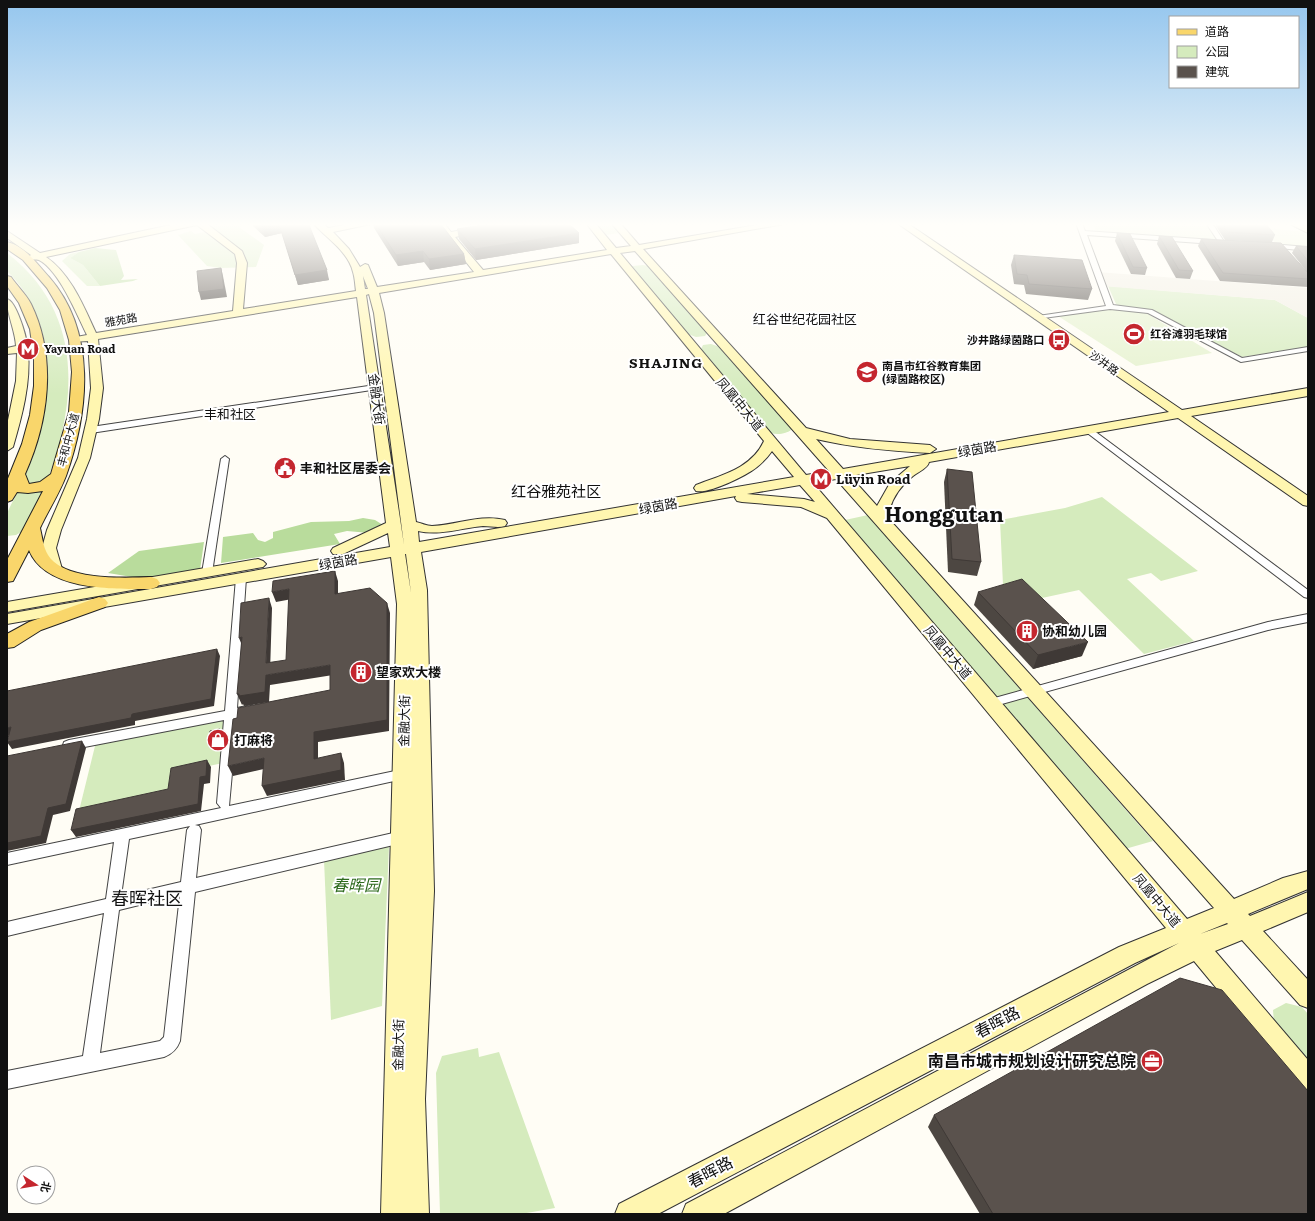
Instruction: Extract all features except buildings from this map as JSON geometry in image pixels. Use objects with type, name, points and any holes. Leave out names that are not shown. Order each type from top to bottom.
[{"type":"main road","points":[[7,497],[18,475],[39,406],[42,374],[35,324],[26,303],[8,280]]},
{"type":"main road","name":"丰和中大道","points":[[7,577],[58,476],[76,412],[78,372],[75,340],[66,310],[47,280]]},
{"type":"main road","points":[[54,569],[49,548],[54,530],[84,458],[91,430],[97,388],[93,337],[72,294],[62,280]]},
{"type":"main road","points":[[238,312],[241,280]]},
{"type":"main road","name":"金融大街","points":[[362,280],[380,321],[404,538],[405,604],[403,780],[395,1214]]},
{"type":"main road","name":"雅苑路","points":[[75,340],[437,280]]},
{"type":"main road","name":"凤凰中大道","points":[[637,280],[800,476],[1308,1079]]},
{"type":"main road","name":"凤凰中大道","points":[[667,280],[1308,997]]},
{"type":"main road","name":"沙井路","points":[[983,280],[1308,502]]},
{"type":"main road","name":"金融大街","points":[[368,291],[375,387],[404,538],[419,590],[423,891],[412,1099],[415,1214]]},
{"type":"main road","points":[[7,302],[21,339],[22,349],[21,387],[18,410],[7,447]]},
{"type":"main road","points":[[86,320],[100,326],[142,328]]},
{"type":"main road","points":[[95,351],[142,328]]},
{"type":"main road","points":[[7,351],[39,345]]},
{"type":"main road","name":"绿茵路","points":[[932,453],[1134,422],[1223,399],[1308,384]]},
{"type":"main road","name":"绿茵路","points":[[7,607],[404,538],[704,493],[1173,411],[1308,392]]},
{"type":"main road","points":[[801,431],[823,438],[857,444],[932,453]]},
{"type":"main road","points":[[704,493],[750,467],[764,454],[768,448],[770,440]]},
{"type":"main road","points":[[881,520],[882,509],[898,481],[907,472],[932,453]]},
{"type":"main road","points":[[18,475],[23,489],[37,489],[48,485],[58,476]]},
{"type":"main road","points":[[704,493],[799,503],[834,516]]},
{"type":"main road","name":"绿茵路","points":[[7,619],[241,578],[431,530],[484,522],[500,523],[704,493]]},
{"type":"main road","points":[[32,528],[42,559],[54,569],[76,577],[99,581],[120,583],[151,582]]},
{"type":"main road","points":[[7,642],[35,626],[99,603]]},
{"type":"main road","name":"春晖路","points":[[1238,919],[1291,885],[1308,880]]},
{"type":"main road","name":"春晖路","points":[[629,1214],[1127,955],[1191,939],[1238,919],[1308,902]]},
{"type":"main road","name":"春晖路","points":[[696,1214],[1139,976],[1191,939]]},
{"type":"street","points":[[1100,280],[1110,307]]},
{"type":"street","points":[[1038,318],[1110,307],[1150,311],[1241,360],[1308,350]]},
{"type":"street","points":[[91,430],[375,387]]},
{"type":"street","points":[[1089,430],[1308,595]]},
{"type":"street","points":[[207,573],[226,459]]},
{"type":"street","points":[[224,803],[241,578]]},
{"type":"street","points":[[991,702],[1034,692],[1268,626],[1308,618]]},
{"type":"street","points":[[56,747],[266,708]]},
{"type":"street","points":[[7,859],[395,776],[403,780]]},
{"type":"street","points":[[7,1080],[164,1049],[172,1041],[194,830]]},
{"type":"street","points":[[90,1064],[122,835]]},
{"type":"street","points":[[7,929],[402,837]]},
{"type":"green space","points":[[15,280],[34,280],[50,303],[62,331],[68,361],[68,392],[64,423],[56,455],[45,486],[21,532],[16,535],[7,536],[7,514],[32,459],[40,435],[48,385],[47,360],[43,336],[36,313],[24,291]]},
{"type":"green space","points":[[81,280],[95,280],[100,286],[87,286]]},
{"type":"green space","points":[[95,280],[136,280],[133,281],[100,286]]},
{"type":"green space","points":[[642,280],[660,280],[707,333],[705,336],[696,337],[688,334]]},
{"type":"green space","points":[[1108,286],[1275,300],[1308,318],[1308,347],[1242,357],[1150,310],[1122,307],[1116,304]]},
{"type":"green space","name":"红谷滩羽毛球馆","points":[[1106,309],[1146,313],[1212,353],[1136,366],[1058,316]]},
{"type":"green space","points":[[711,344],[720,347],[792,429],[782,434],[771,433],[701,349],[703,345]]},
{"type":"green space","points":[[1102,497],[1198,571],[1161,581],[1151,573],[1127,579],[1194,641],[1144,654],[1079,590],[1042,598],[1003,585],[1000,520],[1065,508]]},
{"type":"green space","points":[[868,515],[1153,841],[1125,849],[845,520]]},
{"type":"green space","points":[[363,518],[375,520],[383,525],[369,533],[347,531],[334,534],[340,544],[221,563],[223,537],[253,533],[258,540],[265,542],[273,538],[273,532],[311,522],[349,521]]},
{"type":"green space","points":[[204,542],[200,570],[154,578],[138,578],[108,573],[139,551]]},
{"type":"green space","points":[[228,717],[223,763],[171,774],[168,793],[79,811],[96,742]]},
{"type":"green space","name":"春晖园","points":[[389,846],[382,1006],[331,1020],[324,860]]},
{"type":"green space","points":[[1286,1003],[1302,1007],[1308,1014],[1308,1064],[1274,1024],[1273,1010]]},
{"type":"green space","points":[[478,1048],[479,1057],[499,1052],[555,1208],[521,1214],[440,1214],[436,1073],[442,1056]]},
{"type":"shaded area","points":[[1100,280],[1202,280],[1308,288],[1308,318],[1275,300],[1102,286]]},
{"type":"place","name":"红谷滩羽毛球馆","points":[[1134,334]]},
{"type":"place","name":"沙井路绿茵路口","points":[[1059,340]]},
{"type":"place","name":"Yayuan Road","points":[[28,349]]},
{"type":"place","name":"南昌市红谷教育集团 (绿茵路校区)","points":[[867,372]]},
{"type":"place","name":"丰和社区居委会","points":[[285,468]]},
{"type":"place","name":"Lüyin Road","points":[[821,479]]},
{"type":"place","name":"协和幼儿园","points":[[1027,631]]},
{"type":"place","name":"望家欢大楼","points":[[361,672]]},
{"type":"place","name":"打麻将","points":[[218,740]]},
{"type":"place","name":"南昌市城市规划设计研究总院","points":[[1152,1061]]},
{"type":"district","name":"红谷世纪花园社区","points":[[805,319]]},
{"type":"district","name":"SHAJING","points":[[666,363]]},
{"type":"district","name":"丰和社区","points":[[230,414]]},
{"type":"district","name":"红谷雅苑社区","points":[[556,492]]},
{"type":"district","name":"Honggutan","points":[[944,515]]},
{"type":"district","name":"春晖社区","points":[[147,899]]}]
